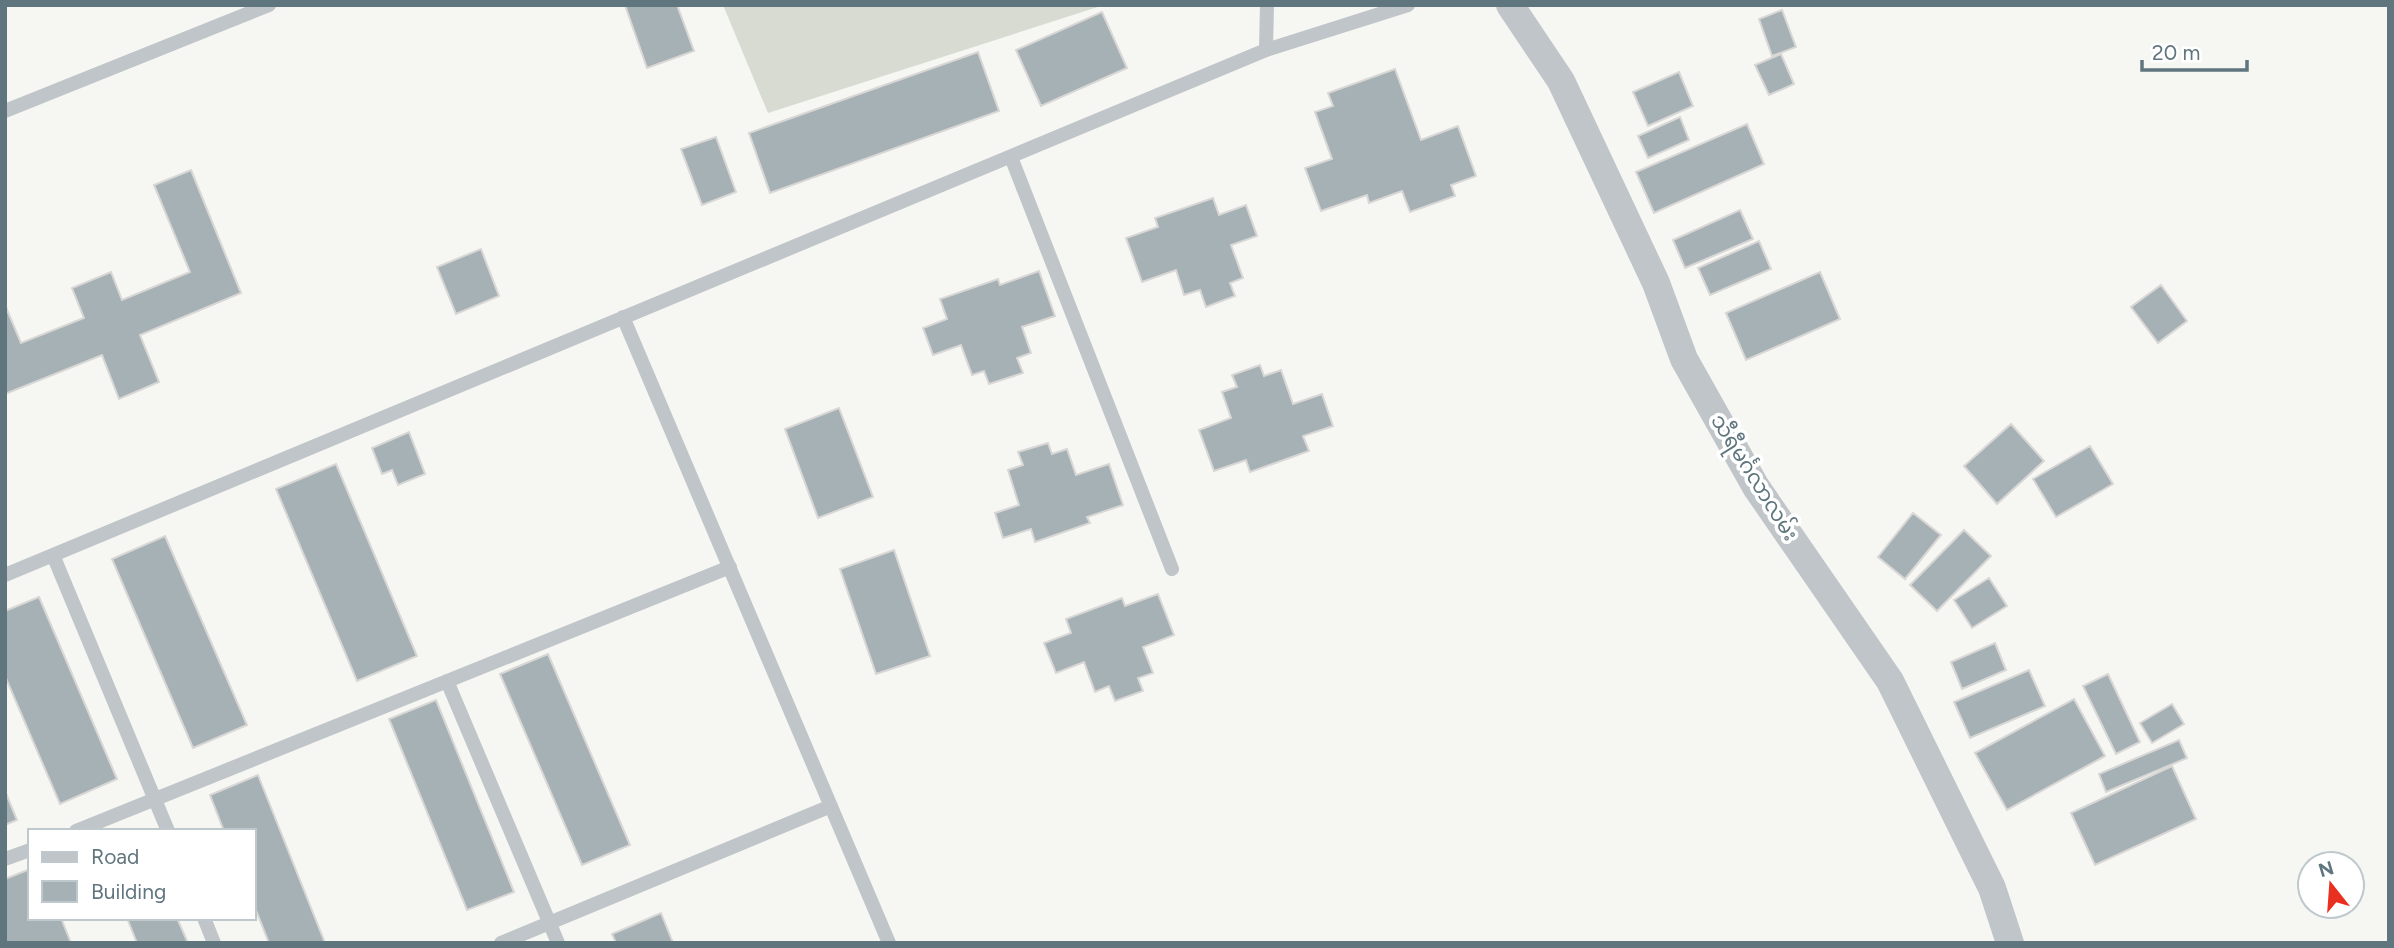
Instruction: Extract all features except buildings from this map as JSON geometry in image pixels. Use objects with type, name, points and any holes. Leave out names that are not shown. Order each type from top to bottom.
[{"type":"street","name":"သီရီမင်္ဂလာလမ်း","points":[[1510,5],[1561,81],[1656,283],[1684,359],[1743,464],[1756,487],[1890,681],[1992,888],[2010,943]]},
{"type":"lane","points":[[5,111],[269,5]]},
{"type":"lane","points":[[1266,50],[1267,5]]},
{"type":"lane","points":[[5,575],[1266,50],[1408,5]]},
{"type":"lane","points":[[1011,157],[1172,569]]},
{"type":"lane","points":[[623,317],[890,943]]},
{"type":"lane","points":[[53,555],[167,829]]},
{"type":"lane","points":[[81,829],[730,567]]},
{"type":"lane","points":[[447,681],[558,943]]},
{"type":"lane","points":[[501,943],[831,806]]},
{"type":"lane","points":[[5,859],[28,850]]},
{"type":"lane","points":[[205,920],[214,943]]},
{"type":"shaded area","points":[[723,5],[1104,5],[768,113]]}]
